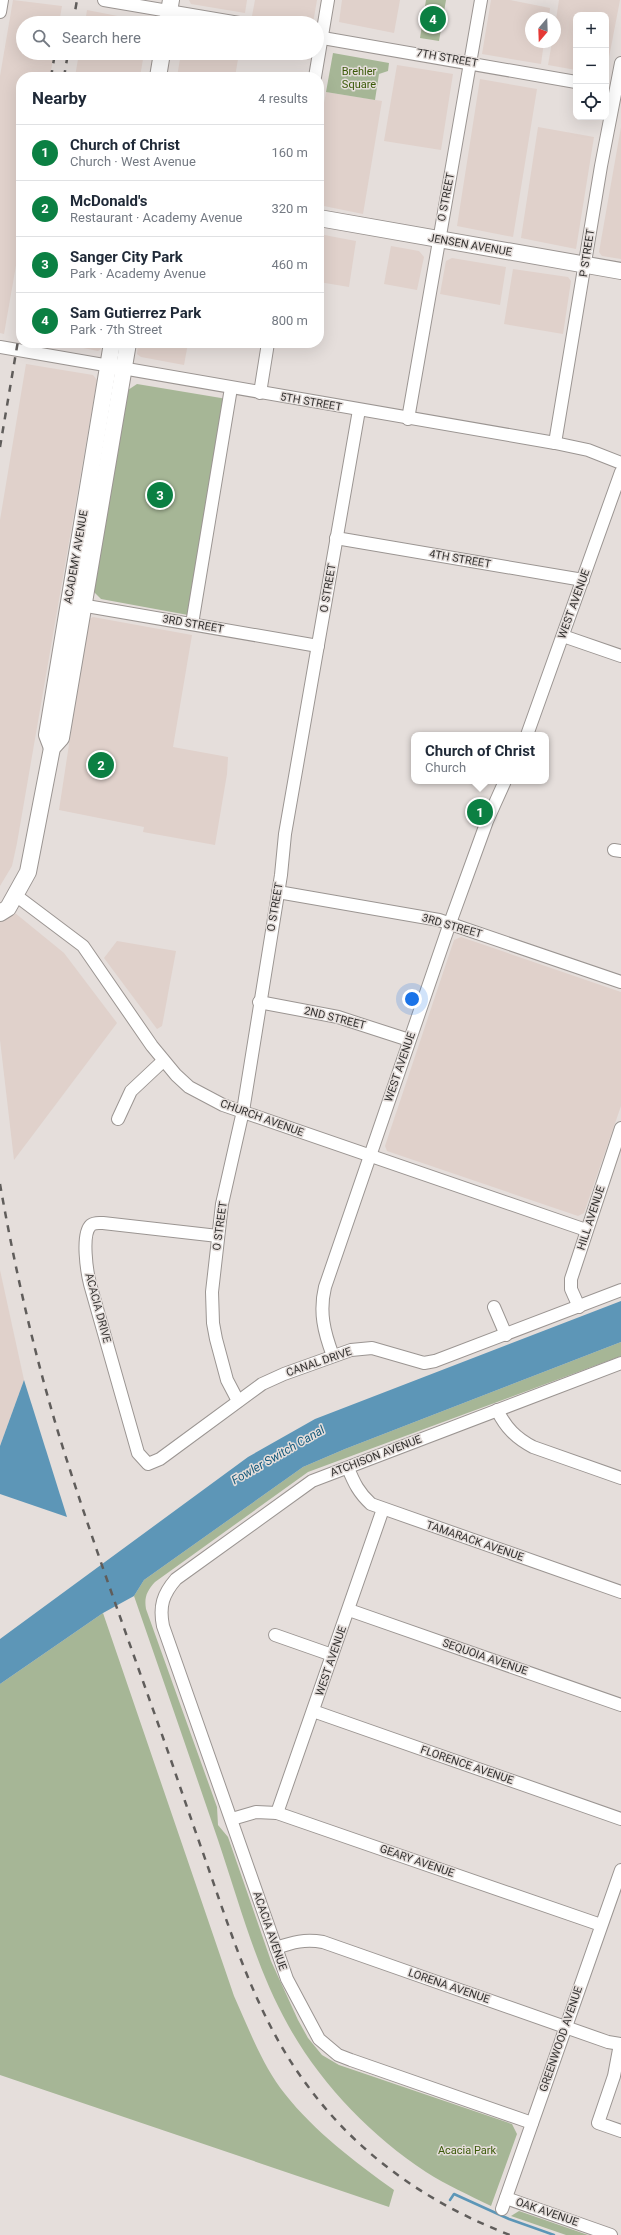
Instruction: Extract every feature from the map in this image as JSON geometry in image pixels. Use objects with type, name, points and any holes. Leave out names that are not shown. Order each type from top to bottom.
[{"type":"main road","points":[[159,72],[161,60]]},
{"type":"main road","name":"JENSEN AVENUE","points":[[324,219],[621,271]]},
{"type":"main road","points":[[113,348],[116,368]]},
{"type":"main road","points":[[116,368],[126,348]]},
{"type":"main road","name":"ACADEMY AVENUE","points":[[75,604],[94,450],[116,368]]},
{"type":"main road","name":"ACADEMY AVENUE","points":[[0,913],[8,908],[7,896],[23,882],[30,862],[52,748],[47,735],[75,604],[101,499],[116,368]]},
{"type":"main road","points":[[94,450],[100,458],[97,482],[101,499]]},
{"type":"street","points":[[0,12],[2,0]]},
{"type":"street","points":[[104,0],[198,16]]},
{"type":"street","points":[[324,16],[328,0]]},
{"type":"street","name":"O STREET","points":[[408,418],[438,239],[481,0]]},
{"type":"street","name":"7TH STREET","points":[[324,38],[471,62],[573,81]]},
{"type":"street","points":[[316,72],[317,60]]},
{"type":"street","name":"P STREET","points":[[556,443],[614,89],[621,63]]},
{"type":"street","name":"5TH STREET","points":[[0,347],[556,443],[588,450],[621,463]]},
{"type":"street","points":[[260,393],[267,348]]},
{"type":"street","points":[[192,624],[231,388]]},
{"type":"street","name":"O STREET","points":[[238,1401],[227,1380],[213,1323],[212,1292],[218,1236],[225,1190],[243,1112],[259,1002],[278,892],[285,834],[359,410]]},
{"type":"street","name":"WEST AVENUE","points":[[528,732],[621,472]]},
{"type":"street","name":"4TH STREET","points":[[336,538],[583,580]]},
{"type":"street","name":"3RD STREET","points":[[75,604],[318,646]]},
{"type":"street","points":[[563,636],[621,656]]},
{"type":"street","name":"WEST AVENUE","points":[[333,1356],[324,1334],[321,1303],[325,1287],[450,923],[487,821],[504,784]]},
{"type":"street","name":"3RD STREET","points":[[278,892],[450,923],[621,982]]},
{"type":"street","name":"CHURCH AVENUE","points":[[7,896],[83,946],[163,1061],[190,1087],[223,1105],[586,1230]]},
{"type":"street","name":"2ND STREET","points":[[259,1002],[338,1017],[409,1040]]},
{"type":"street","points":[[118,1119],[132,1091],[163,1061]]},
{"type":"street","name":"HILL AVENUE","points":[[579,1307],[570,1284],[586,1230],[621,1128]]},
{"type":"street","name":"ACACIA DRIVE","points":[[148,1464],[138,1453],[90,1284],[86,1260],[87,1232],[90,1226],[95,1223],[103,1223],[218,1236]]},
{"type":"street","name":"CANAL DRIVE","points":[[148,1464],[160,1459],[238,1401],[273,1378],[351,1350],[372,1348],[424,1363],[435,1361],[621,1290]]},
{"type":"street","points":[[494,1307],[506,1335]]},
{"type":"street","name":"ATCHISON AVENUE","points":[[162,1600],[176,1579],[296,1491],[318,1478],[348,1468],[621,1363]]},
{"type":"street","points":[[497,1410],[511,1432],[521,1441],[533,1447],[621,1478]]},
{"type":"street","name":"TAMARACK AVENUE","points":[[348,1468],[354,1485],[361,1495],[372,1504],[383,1509],[621,1592]]},
{"type":"street","name":"WEST AVENUE","points":[[277,1813],[383,1509]]},
{"type":"street","name":"ACACIA AVENUE","points":[[162,1600],[160,1612],[163,1626],[276,1948],[295,1997],[319,2039],[338,2055],[532,2123]]},
{"type":"street","name":"SEQUOIA AVENUE","points":[[349,1610],[621,1705]]},
{"type":"street","points":[[276,1635],[332,1655]]},
{"type":"street","name":"FLORENCE AVENUE","points":[[313,1711],[621,1819]]},
{"type":"street","name":"GEARY AVENUE","points":[[232,1819],[256,1812],[277,1813],[601,1925]]},
{"type":"street","name":"GREENWOOD AVENUE","points":[[504,2204],[565,2026],[621,1870]]},
{"type":"street","name":"LORENA AVENUE","points":[[276,1948],[295,1941],[308,1940],[323,1942],[620,2044]]},
{"type":"street","points":[[620,2044],[614,2076],[598,2123],[621,2131]]},
{"type":"street","name":"OAK AVENUE","points":[[504,2204],[611,2235]]},
{"type":"shaded area","points":[[13,0],[62,6],[60,16],[16,16],[16,60],[53,60],[51,72],[16,72],[16,266],[4,334],[0,333],[0,76]]},
{"type":"shaded area","points":[[189,0],[247,0],[245,13],[191,4]]},
{"type":"shaded area","points":[[255,0],[317,0],[314,16],[252,16]]},
{"type":"shaded area","points":[[342,0],[400,0],[394,33],[339,22]]},
{"type":"shaded area","points":[[491,0],[510,0],[550,8],[550,12],[525,12],[525,48],[543,48],[541,64],[482,54]]},
{"type":"shaded area","points":[[559,0],[620,0],[609,57],[609,12],[573,12],[573,69],[548,65],[551,48],[561,48],[561,12],[557,12]]},
{"type":"shaded area","points":[[87,10],[118,16],[86,16]]},
{"type":"shaded area","points":[[78,60],[143,60],[141,72],[76,72]]},
{"type":"shaded area","points":[[180,60],[238,60],[236,72],[178,72]]},
{"type":"shaded area","points":[[397,65],[453,74],[441,150],[384,141]]},
{"type":"shaded area","points":[[480,79],[537,89],[513,237],[457,226]]},
{"type":"shaded area","points":[[326,92],[382,101],[363,214],[324,206],[324,103]]},
{"type":"shaded area","points":[[538,127],[594,137],[576,249],[521,238]]},
{"type":"shaded area","points":[[621,127],[621,259],[602,256],[599,252]]},
{"type":"shaded area","points":[[324,235],[356,241],[349,287],[324,283]]},
{"type":"shaded area","points":[[391,246],[419,251],[424,257],[417,290],[384,284]]},
{"type":"shaded area","points":[[452,258],[506,267],[500,305],[440,294],[446,261]]},
{"type":"shaded area","points":[[513,269],[568,277],[571,281],[563,334],[504,324]]},
{"type":"shaded area","points":[[83,348],[101,348],[98,351]]},
{"type":"shaded area","points":[[138,348],[187,348],[184,365],[141,357],[137,354]]},
{"type":"shaded area","points":[[26,364],[93,375],[97,380],[17,843],[12,866],[0,886],[0,520]]},
{"type":"shaded area","points":[[93,617],[192,635],[173,747],[228,757],[227,774],[215,845],[143,832],[144,827],[59,810],[88,620]]},
{"type":"shaded area","points":[[11,913],[15,913],[64,953],[117,1023],[14,1160],[0,1040],[0,921]]},
{"type":"shaded area","points":[[461,937],[621,992],[621,1106],[584,1213],[578,1216],[387,1151],[385,1146],[454,940]]},
{"type":"shaded area","points":[[117,941],[176,951],[162,1026],[157,1029],[104,958]]},
{"type":"shaded area","points":[[0,1270],[24,1380],[0,1446]]},
{"type":"green space","points":[[426,0],[446,0],[439,41],[420,38]]},
{"type":"green space","name":"Brehler Square","points":[[333,53],[389,63],[388,71],[379,74],[375,100],[326,92]]},
{"type":"green space","points":[[137,384],[227,399],[188,615],[101,599],[94,592],[128,390]]},
{"type":"green space","name":"Acacia Park","points":[[621,1342],[621,1356],[308,1472],[155,1582],[148,1591],[145,1601],[146,1609],[217,1807],[218,1825],[228,1837],[271,1961],[298,2020],[308,2038],[322,2055],[339,2065],[512,2124],[517,2134],[491,2206],[450,2186],[426,2172],[386,2142],[348,2107],[331,2088],[315,2067],[288,2025],[257,1958],[134,1596],[144,1580],[303,1467],[345,1449]]},
{"type":"green space","points":[[103,1613],[234,1996],[256,2046],[277,2083],[309,2121],[336,2146],[394,2190],[389,2207],[0,2075],[0,1684]]},
{"type":"green space","points":[[519,2211],[588,2235],[566,2235],[511,2216]]},
{"type":"water","name":"Fowler Switch Canal","points":[[621,1301],[621,1342],[345,1449],[303,1467],[144,1580],[134,1596],[103,1613],[0,1684],[0,1639],[248,1457],[315,1419]]},
{"type":"water","points":[[24,1380],[67,1517],[0,1494],[0,1446]]},
{"type":"waterway","points":[[450,2200],[454,2194],[509,2219],[554,2235]]},
{"type":"railway","points":[[74,16],[77,0]]},
{"type":"railway","points":[[61,16],[62,11]]},
{"type":"railway","points":[[52,72],[54,60]]},
{"type":"railway","points":[[65,72],[67,60]]},
{"type":"railway","points":[[0,447],[17,348]]},
{"type":"railway","points":[[0,1184],[30,1330],[49,1402],[71,1473],[108,1584],[228,1924],[246,1972],[267,2019],[292,2064],[307,2085],[349,2134],[372,2155],[397,2175],[451,2208],[480,2223],[510,2235]]},
{"type":"place","name":"Sam Gutierrez Park","points":[[433,19]]},
{"type":"place","name":"Sanger City Park","points":[[160,495]]},
{"type":"place","name":"McDonald's","points":[[101,765]]},
{"type":"place","name":"Church of Christ","points":[[480,812]]}]
